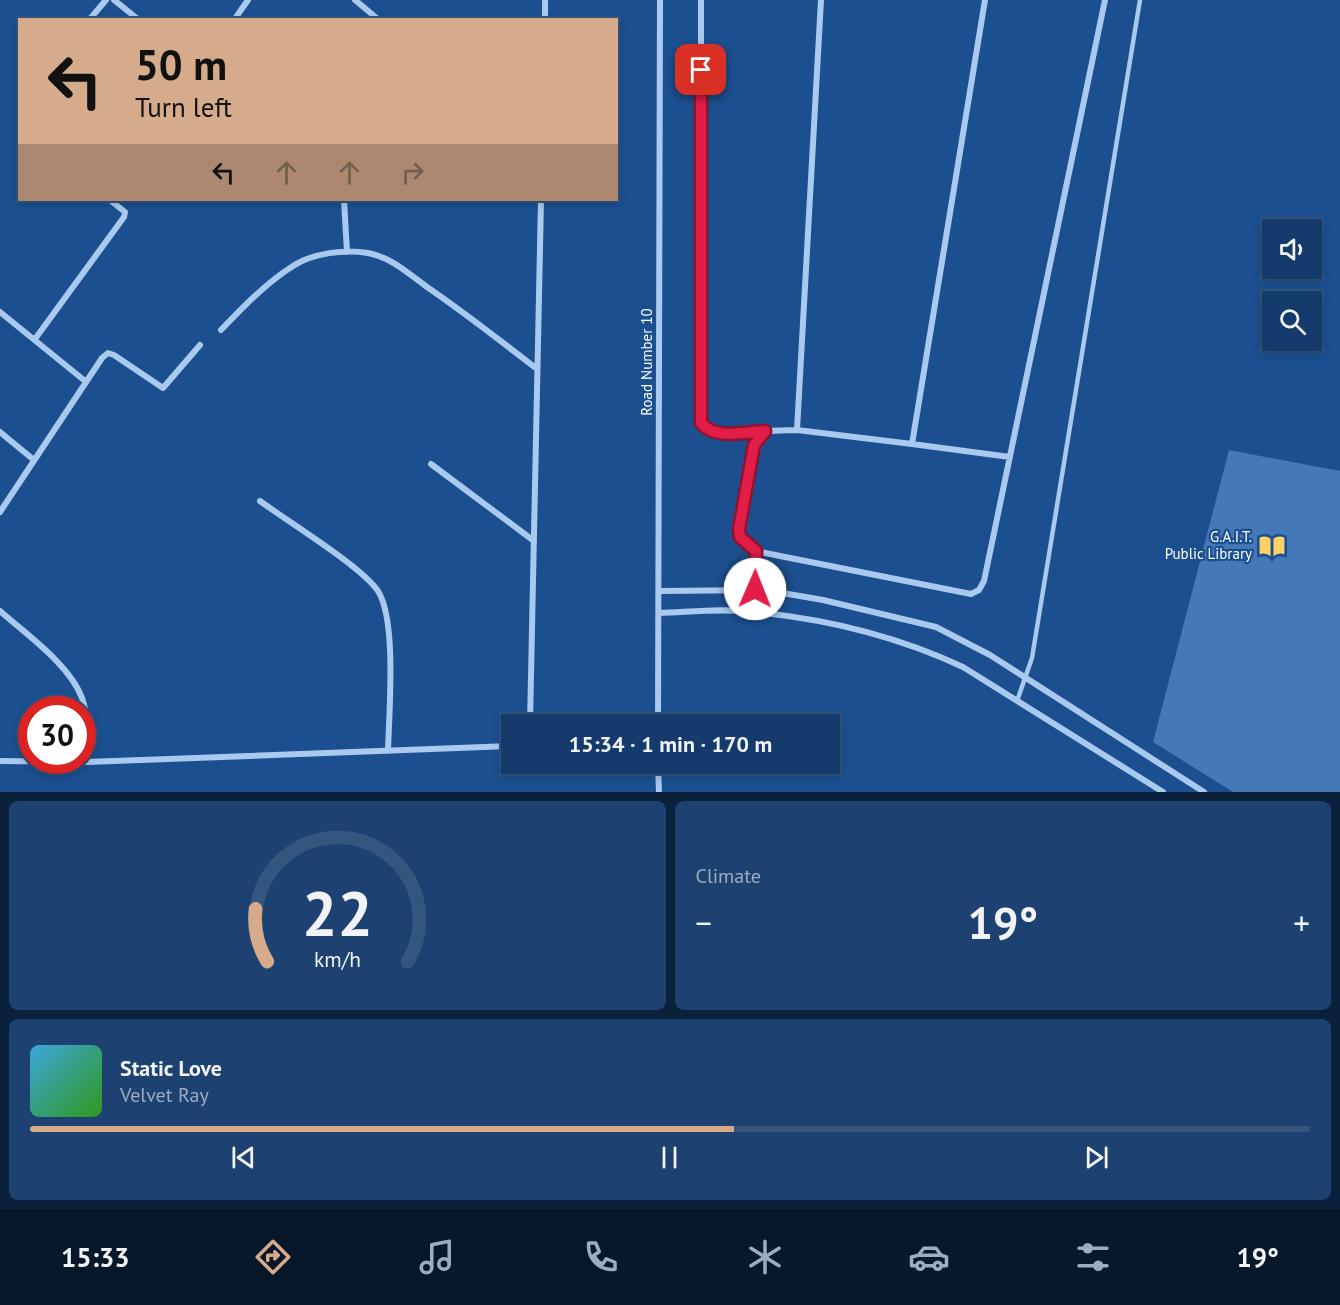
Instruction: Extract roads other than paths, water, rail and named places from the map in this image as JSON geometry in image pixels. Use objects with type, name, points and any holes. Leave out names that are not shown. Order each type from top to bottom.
[{"type":"street","points":[[91,18],[106,0]]},
{"type":"street","points":[[114,0],[136,18]]},
{"type":"street","points":[[235,18],[248,0]]},
{"type":"street","points":[[355,0],[377,18]]},
{"type":"street","points":[[544,18],[545,0]]},
{"type":"street","name":"Road Number 10","points":[[658,714],[660,0]]},
{"type":"street","points":[[701,0],[701,423],[708,431],[716,433],[797,430],[1010,457]]},
{"type":"street","points":[[797,430],[820,0]]},
{"type":"street","points":[[912,444],[985,0]]},
{"type":"street","points":[[765,431],[754,445],[739,529],[740,537],[756,551],[971,594],[979,590],[984,581],[1105,0]]},
{"type":"street","points":[[35,339],[124,217],[125,212],[122,208],[112,201]]},
{"type":"street","points":[[344,201],[347,252]]},
{"type":"street","points":[[530,714],[541,201]]},
{"type":"street","points":[[222,330],[246,304],[294,265],[320,256],[347,252],[369,253],[392,262],[477,321],[537,369]]},
{"type":"street","points":[[0,312],[85,381]]},
{"type":"street","points":[[0,513],[85,381],[108,353],[114,354],[163,388],[200,345]]},
{"type":"street","points":[[0,432],[34,460]]},
{"type":"street","points":[[430,464],[534,541]]},
{"type":"street","points":[[260,501],[346,562],[378,591],[385,608],[388,639],[388,751]]},
{"type":"street","points":[[754,611],[756,551]]},
{"type":"street","points":[[659,591],[755,589],[823,600],[936,627],[966,640],[1204,792]]},
{"type":"street","points":[[0,611],[69,675],[81,696]]},
{"type":"street","points":[[659,613],[754,611],[831,625],[927,650],[963,667],[1163,792]]},
{"type":"street","points":[[96,762],[501,746]]},
{"type":"street","points":[[0,761],[18,761]]},
{"type":"street","points":[[658,774],[659,792]]},
{"type":"lane","points":[[1017,700],[1027,679],[1140,0]]},
{"type":"place","name":"G.A.I.T. Public Library","points":[[1272,546]]}]
